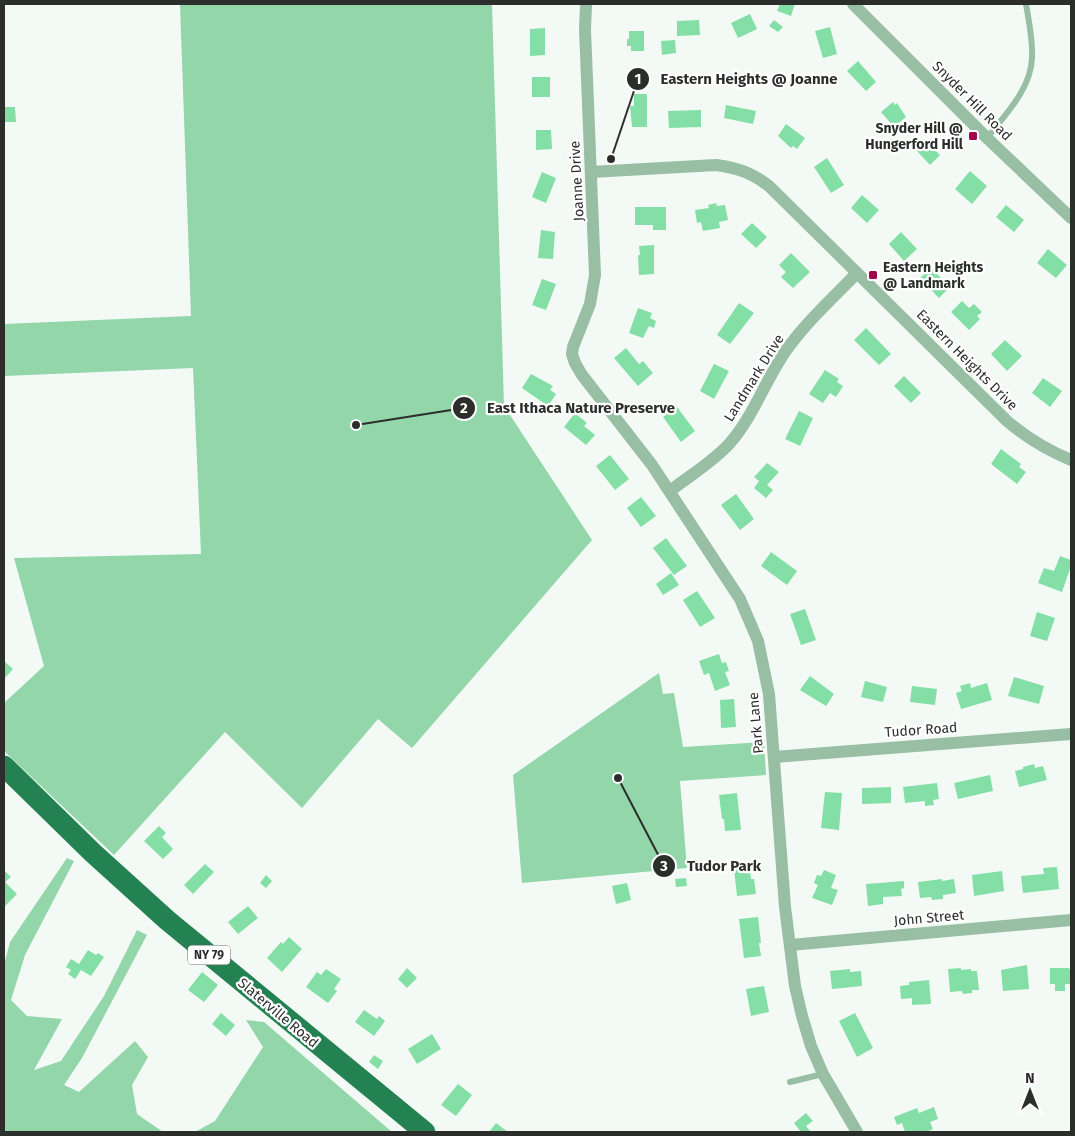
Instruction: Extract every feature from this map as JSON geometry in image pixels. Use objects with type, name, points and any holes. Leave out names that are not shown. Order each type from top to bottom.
[{"type":"highway","name":"Slaterville Road","points":[[4,766],[167,920],[425,1132]]},
{"type":"street","name":"Joanne Drive","points":[[572,354],[575,338],[586,317],[593,292],[595,253],[584,30],[586,4]]},
{"type":"street","name":"Snyder Hill Road","points":[[853,4],[986,138],[1071,218]]},
{"type":"street","name":"Eastern Heights Drive","points":[[591,172],[716,166],[746,171],[757,177],[770,187],[1007,421],[1036,444],[1071,460]]},
{"type":"street","name":"Landmark Drive","points":[[670,491],[729,444],[740,430],[786,351],[804,327],[857,273]]},
{"type":"street","name":"Park Lane","points":[[572,354],[582,375],[652,465],[740,599],[758,641],[769,694],[785,907],[802,1016],[810,1046],[823,1074],[857,1132]]},
{"type":"street","name":"Tudor Road","points":[[774,757],[1071,734]]},
{"type":"street","name":"John Street","points":[[790,945],[1071,920]]},
{"type":"lane","points":[[986,138],[1022,92],[1029,76],[1032,44],[1026,4]]},
{"type":"lane","points":[[790,1082],[823,1074]]},
{"type":"green space","points":[[180,4],[492,4],[504,406],[592,540],[412,748],[378,719],[302,808],[225,732],[114,855],[4,751],[4,703],[44,666],[14,558],[201,554],[193,368],[5,376],[4,324],[191,316]]},
{"type":"green space","points":[[659,673],[663,694],[674,693],[683,747],[764,742],[766,775],[680,781],[687,868],[522,883],[513,775]]},
{"type":"green space","points":[[67,858],[74,861],[25,955],[11,1000],[27,1016],[62,1019],[34,1070],[61,1061],[104,996],[137,930],[147,935],[82,1058],[64,1085],[79,1092],[135,1041],[148,1057],[132,1085],[137,1114],[163,1132],[4,1132],[4,965],[10,942]]},
{"type":"green space","points":[[246,1020],[264,1022],[392,1132],[195,1132],[215,1121],[263,1047]]},
{"type":"building","points":[[780,4],[795,4],[791,16],[777,11]]},
{"type":"building","points":[[750,14],[757,29],[738,38],[731,23]]},
{"type":"building","points":[[699,20],[700,35],[677,36],[677,21]]},
{"type":"building","points":[[774,20],[783,27],[778,32],[769,26]]},
{"type":"building","points":[[830,27],[837,54],[823,58],[815,31]]},
{"type":"building","points":[[545,28],[545,55],[530,56],[530,29]]},
{"type":"building","points":[[629,31],[644,31],[644,51],[631,51],[631,46],[627,46]]},
{"type":"building","points":[[675,40],[676,53],[662,55],[661,41]]},
{"type":"building","points":[[858,61],[876,82],[866,91],[847,71]]},
{"type":"building","points":[[532,77],[550,77],[550,97],[532,97]]},
{"type":"building","points":[[634,94],[647,94],[647,127],[632,127],[630,106],[634,106]]},
{"type":"building","points":[[893,102],[895,105],[897,103],[906,117],[894,127],[881,112]]},
{"type":"building","points":[[726,105],[756,111],[753,124],[724,118]]},
{"type":"building","points":[[4,107],[15,107],[16,122],[4,122]]},
{"type":"building","points":[[701,110],[701,127],[669,128],[668,111]]},
{"type":"building","points":[[786,124],[805,138],[797,149],[793,146],[791,148],[778,136]]},
{"type":"building","points":[[536,130],[551,130],[552,149],[536,150]]},
{"type":"building","points":[[929,139],[940,155],[930,165],[917,151]]},
{"type":"building","points":[[827,158],[844,185],[831,193],[814,167]]},
{"type":"building","points":[[970,171],[987,186],[972,204],[955,189]]},
{"type":"building","points":[[542,172],[556,178],[546,203],[532,197]]},
{"type":"building","points":[[862,195],[879,210],[867,223],[851,208]]},
{"type":"building","points":[[716,203],[717,206],[725,205],[728,220],[719,222],[720,228],[703,231],[701,222],[697,223],[695,210],[709,208],[708,205]]},
{"type":"building","points":[[1006,205],[1024,220],[1014,232],[996,217]]},
{"type":"building","points":[[635,207],[666,207],[666,230],[653,230],[653,225],[635,225]]},
{"type":"building","points":[[752,223],[767,237],[756,248],[741,234]]},
{"type":"building","points":[[541,230],[555,232],[553,259],[538,258]]},
{"type":"building","points":[[901,232],[917,249],[904,261],[889,244]]},
{"type":"building","points":[[654,245],[654,274],[639,275],[639,246]]},
{"type":"building","points":[[1048,249],[1067,265],[1056,278],[1037,263]]},
{"type":"building","points":[[791,253],[810,272],[793,288],[781,277],[786,272],[779,265]]},
{"type":"building","points":[[931,268],[950,287],[939,298],[920,278]]},
{"type":"building","points":[[542,279],[556,284],[546,310],[532,305]]},
{"type":"building","points":[[962,301],[969,308],[974,304],[982,312],[977,316],[980,319],[969,330],[951,312]]},
{"type":"building","points":[[739,303],[754,313],[730,344],[717,335]]},
{"type":"building","points":[[638,308],[652,313],[650,318],[656,321],[654,328],[649,326],[643,338],[629,333]]},
{"type":"building","points":[[866,328],[891,354],[879,365],[854,340]]},
{"type":"building","points":[[1005,340],[1022,356],[1007,371],[991,354]]},
{"type":"building","points":[[626,348],[639,364],[643,361],[653,373],[638,386],[614,358]]},
{"type":"building","points":[[714,364],[729,371],[714,399],[700,391]]},
{"type":"building","points":[[825,370],[839,379],[837,382],[843,386],[836,397],[830,393],[823,403],[809,394]]},
{"type":"building","points":[[531,374],[553,386],[550,390],[556,394],[548,406],[522,388]]},
{"type":"building","points":[[904,376],[921,393],[911,403],[894,386]]},
{"type":"building","points":[[1043,378],[1062,391],[1050,407],[1032,393]]},
{"type":"building","points":[[677,407],[695,431],[681,442],[663,417]]},
{"type":"building","points":[[799,411],[813,418],[800,446],[785,439]]},
{"type":"building","points":[[575,413],[587,423],[584,426],[595,435],[586,445],[564,427]]},
{"type":"building","points":[[1001,449],[1021,464],[1019,467],[1026,472],[1017,484],[991,464]]},
{"type":"building","points":[[610,455],[629,479],[615,490],[596,466]]},
{"type":"building","points":[[767,463],[779,472],[767,485],[773,490],[766,498],[754,488],[759,481],[754,477]]},
{"type":"building","points":[[736,494],[754,519],[740,530],[721,505]]},
{"type":"building","points":[[641,497],[656,516],[641,527],[627,508]]},
{"type":"building","points":[[666,538],[687,566],[674,575],[653,548]]},
{"type":"building","points":[[771,552],[797,571],[787,585],[761,566]]},
{"type":"building","points":[[1060,556],[1071,560],[1071,566],[1062,592],[1038,583],[1044,568],[1054,571]]},
{"type":"building","points":[[671,573],[679,585],[663,595],[656,584]]},
{"type":"building","points":[[697,591],[715,618],[700,627],[683,600]]},
{"type":"building","points":[[805,609],[816,640],[801,645],[790,614]]},
{"type":"building","points":[[1037,612],[1055,618],[1047,641],[1030,636]]},
{"type":"building","points":[[719,654],[722,663],[726,662],[729,671],[725,672],[730,685],[715,691],[709,673],[704,675],[699,661]]},
{"type":"building","points":[[4,661],[13,669],[4,679]]},
{"type":"building","points":[[810,676],[834,694],[826,706],[800,690]]},
{"type":"building","points":[[1014,677],[1044,686],[1039,704],[1008,696]]},
{"type":"building","points":[[865,681],[887,687],[883,702],[861,697]]},
{"type":"building","points":[[970,683],[971,688],[987,683],[992,700],[961,709],[956,693],[962,691],[960,686]]},
{"type":"building","points":[[912,686],[937,689],[935,705],[910,702]]},
{"type":"building","points":[[734,699],[736,727],[721,728],[720,700]]},
{"type":"building","points":[[1034,764],[1035,768],[1043,766],[1047,780],[1019,787],[1015,771]]},
{"type":"building","points":[[990,775],[993,791],[958,799],[954,783]]},
{"type":"building","points":[[937,783],[939,799],[933,800],[934,805],[925,806],[925,801],[905,803],[903,787]]},
{"type":"building","points":[[891,787],[891,803],[862,804],[862,788]]},
{"type":"building","points":[[825,792],[842,793],[839,830],[821,828]]},
{"type":"building","points":[[737,793],[741,830],[725,831],[719,795]]},
{"type":"building","points":[[159,826],[166,833],[162,837],[173,849],[163,859],[144,841]]},
{"type":"building","points":[[205,864],[214,872],[193,894],[184,885]]},
{"type":"building","points":[[1057,867],[1059,889],[1023,893],[1021,876],[1044,874],[1043,868]]},
{"type":"building","points":[[750,868],[756,894],[737,896],[734,869]]},
{"type":"building","points":[[4,870],[11,877],[5,882],[17,894],[4,907]]},
{"type":"building","points":[[824,870],[836,875],[831,888],[838,890],[832,905],[812,898],[818,885],[814,883],[817,875],[821,876]]},
{"type":"building","points":[[1002,871],[1004,891],[974,896],[972,875]]},
{"type":"building","points":[[266,875],[272,881],[266,888],[260,883]]},
{"type":"building","points":[[686,878],[687,886],[676,887],[675,879]]},
{"type":"building","points":[[942,879],[942,881],[954,879],[956,893],[943,895],[943,899],[920,898],[918,882]]},
{"type":"building","points":[[904,881],[904,888],[901,889],[902,896],[883,897],[883,904],[868,906],[866,884]]},
{"type":"building","points":[[627,883],[631,900],[616,904],[612,886]]},
{"type":"building","points":[[248,906],[258,918],[238,934],[228,922]]},
{"type":"building","points":[[758,917],[761,956],[744,958],[739,919]]},
{"type":"building","points":[[289,937],[302,949],[282,972],[267,958],[281,942],[283,944]]},
{"type":"building","points":[[88,950],[104,957],[91,976],[81,970],[75,979],[68,974],[71,970],[66,967],[71,959],[79,964]]},
{"type":"building","points":[[1027,965],[1029,989],[1003,991],[1001,970]]},
{"type":"building","points":[[407,968],[417,978],[407,988],[398,979]]},
{"type":"building","points":[[961,968],[961,970],[971,969],[971,971],[977,971],[979,990],[972,990],[972,993],[963,994],[962,991],[950,992],[948,969]]},
{"type":"building","points":[[1050,968],[1071,969],[1071,984],[1065,984],[1065,991],[1055,991],[1055,984],[1050,984]]},
{"type":"building","points":[[326,969],[341,979],[334,989],[337,991],[328,1003],[306,987],[317,972],[321,975]]},
{"type":"building","points":[[850,969],[850,972],[861,971],[862,986],[832,989],[830,971]]},
{"type":"building","points":[[202,972],[218,985],[204,1002],[188,990]]},
{"type":"building","points":[[929,980],[931,1004],[912,1005],[912,998],[901,999],[900,986],[909,985],[909,982]]},
{"type":"building","points":[[764,986],[769,1012],[751,1016],[746,989]]},
{"type":"building","points":[[364,1010],[377,1019],[379,1016],[385,1021],[374,1036],[355,1022]]},
{"type":"building","points":[[221,1013],[235,1025],[226,1036],[212,1024]]},
{"type":"building","points":[[855,1013],[873,1048],[857,1057],[839,1021]]},
{"type":"building","points":[[432,1034],[441,1049],[417,1064],[408,1049]]},
{"type":"building","points":[[374,1055],[383,1061],[378,1069],[369,1062]]},
{"type":"building","points":[[458,1084],[472,1095],[456,1116],[441,1105]]},
{"type":"building","points":[[934,1107],[938,1119],[930,1122],[933,1129],[926,1132],[905,1132],[902,1123],[897,1125],[894,1117],[917,1108],[919,1113]]},
{"type":"building","points":[[806,1113],[813,1121],[806,1126],[811,1132],[801,1132],[794,1123]]},
{"type":"building","points":[[496,1123],[508,1132],[489,1132]]},
{"type":"place","name":"Snyder Hill @ Hungerford Hill","points":[[973,136]]},
{"type":"place","name":"Eastern Heights @ Joanne","points":[[611,159]]},
{"type":"place","name":"Eastern Heights @ Landmark","points":[[873,275]]},
{"type":"place","name":"East Ithaca Nature Preserve","points":[[356,425]]},
{"type":"place","name":"Tudor Park","points":[[618,778]]}]
